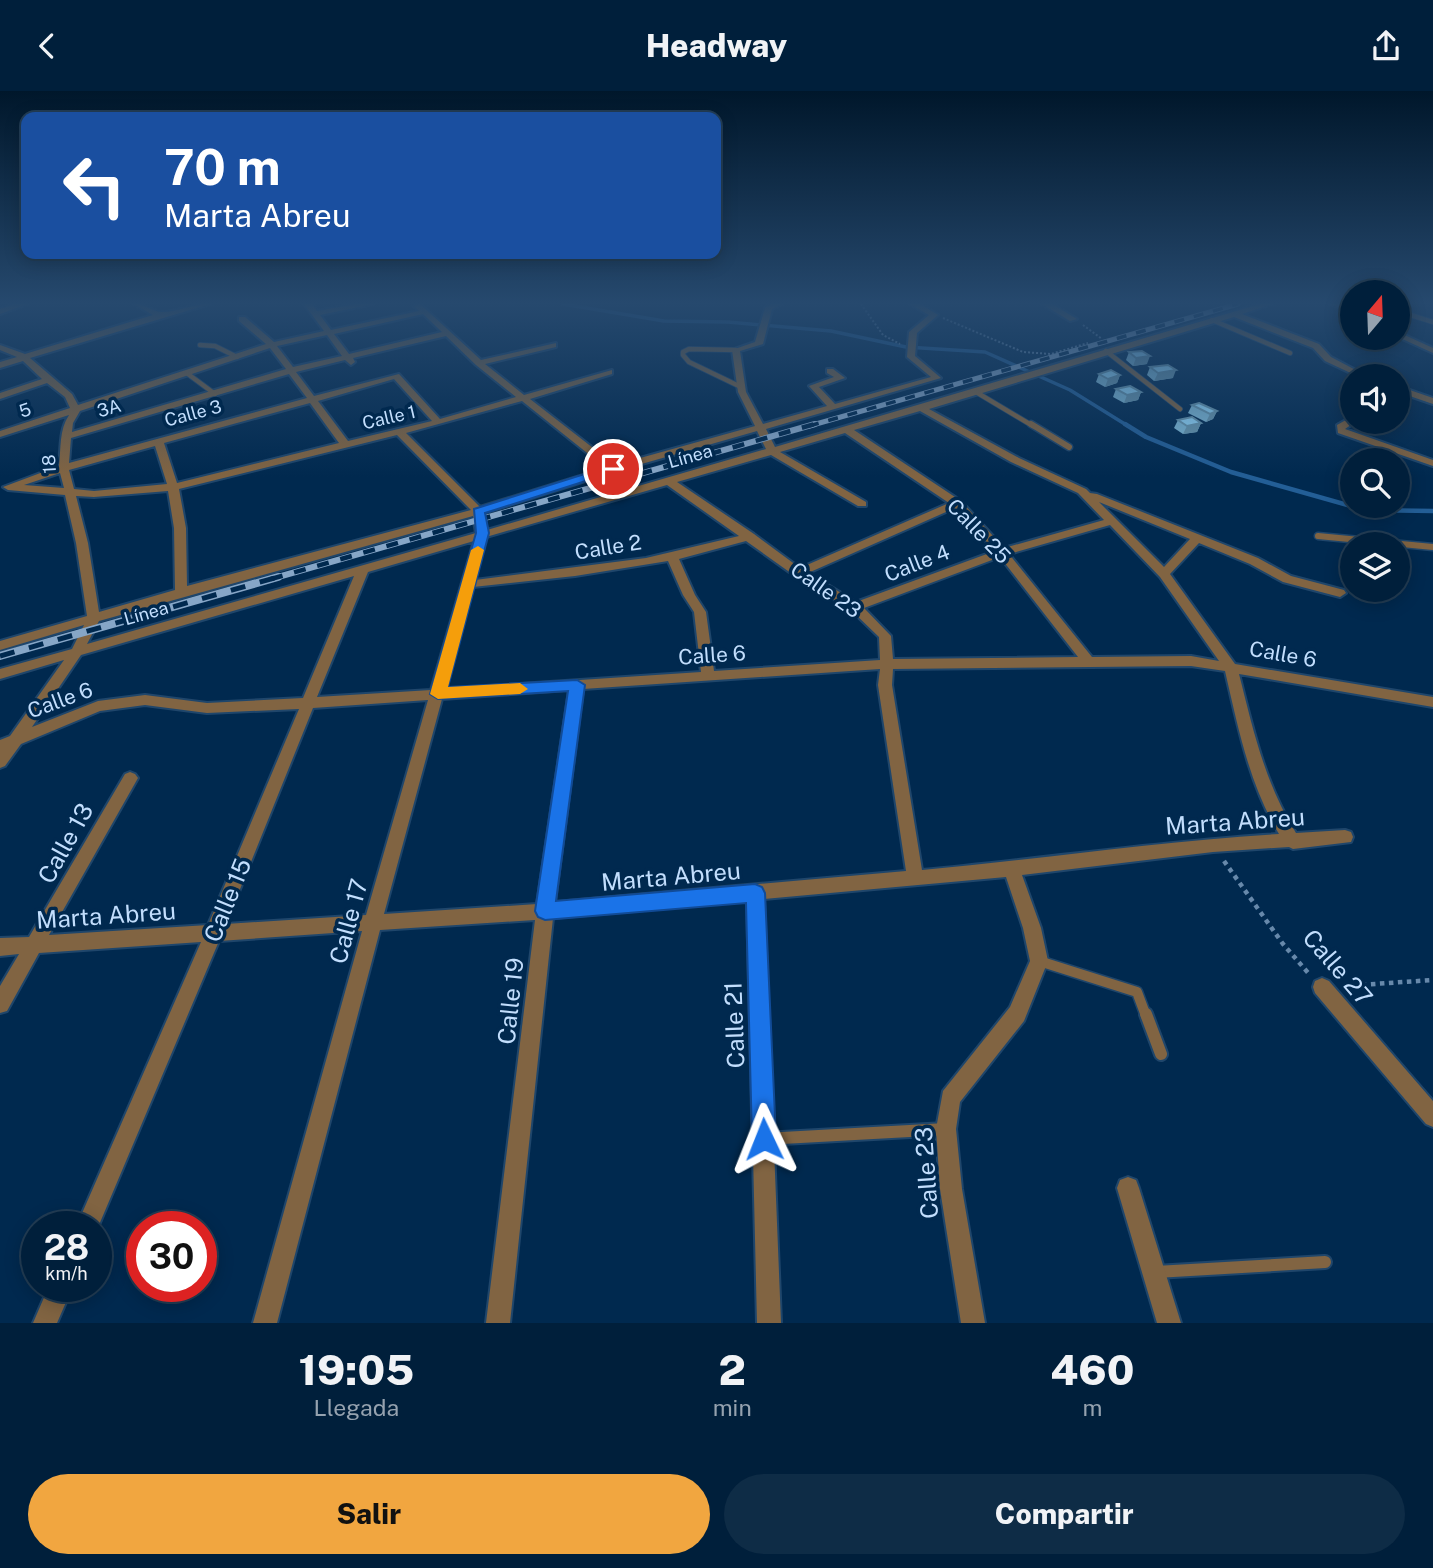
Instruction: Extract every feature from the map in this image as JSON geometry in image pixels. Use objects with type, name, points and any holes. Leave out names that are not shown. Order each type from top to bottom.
[{"type":"street","points":[[29,361],[69,396],[76,410]]},
{"type":"street","name":"5","points":[[0,434],[224,361]]},
{"type":"street","points":[[286,361],[345,444]]},
{"type":"street","name":"3A","points":[[65,437],[328,361]]},
{"type":"street","points":[[351,361],[355,365]]},
{"type":"street","points":[[479,363],[485,361]]},
{"type":"street","points":[[738,361],[741,387],[772,451],[862,504]]},
{"type":"street","name":"Línea","points":[[0,646],[181,592],[478,511],[613,469],[937,378],[917,361]]},
{"type":"street","name":"Línea","points":[[0,674],[362,571],[482,533],[921,408],[1072,361]]},
{"type":"street","points":[[479,363],[613,469]]},
{"type":"street","points":[[830,371],[841,379],[813,386],[834,408]]},
{"type":"street","name":"Calle 1","points":[[4,489],[129,493],[173,487],[438,422],[609,372]]},
{"type":"street","name":"Calle 3","points":[[4,489],[64,468],[396,376],[438,422]]},
{"type":"street","points":[[0,395],[48,380]]},
{"type":"street","points":[[1410,393],[1433,401]]},
{"type":"street","points":[[921,408],[1015,460],[1082,491],[1196,540],[1254,561],[1287,579],[1340,593]]},
{"type":"street","name":"18","points":[[76,410],[68,423],[65,437],[64,468],[94,618]]},
{"type":"street","name":"Calle 25","points":[[845,429],[957,503],[1002,552],[1087,660]]},
{"type":"street","points":[[399,431],[478,511],[482,533]]},
{"type":"street","points":[[1350,434],[1433,463]]},
{"type":"street","points":[[158,441],[173,487],[180,527],[181,592]]},
{"type":"street","name":"Calle 23","points":[[669,481],[799,573],[855,607],[885,636],[885,685],[915,876]]},
{"type":"street","points":[[1082,491],[1164,574],[1230,666],[1255,764],[1277,816],[1293,842]]},
{"type":"street","points":[[464,497],[509,501]]},
{"type":"street","points":[[799,573],[957,503]]},
{"type":"street","name":"Calle 4","points":[[855,607],[1002,552],[1113,521]]},
{"type":"street","name":"Calle 17","points":[[265,1323],[482,533]]},
{"type":"street","name":"Calle 2","points":[[469,584],[595,569],[719,547],[750,536]]},
{"type":"street","points":[[1164,574],[1196,540]]},
{"type":"street","points":[[671,555],[689,595],[700,611],[708,676]]},
{"type":"street","name":"Calle 15","points":[[94,1211],[214,932],[362,571]]},
{"type":"street","points":[[0,762],[77,651],[94,618]]},
{"type":"street","name":"Calle 6","points":[[0,746],[98,706],[145,700],[207,708],[887,664],[1191,661],[1433,702]]},
{"type":"street","name":"Calle 19","points":[[498,1323],[545,911],[577,685]]},
{"type":"street","name":"Calle 13","points":[[0,1004],[130,778]]},
{"type":"street","name":"Marta Abreu","points":[[0,947],[545,911],[1012,869],[1213,845],[1345,837]]},
{"type":"street","points":[[1012,869],[1032,927],[1039,961]]},
{"type":"street","name":"Calle 21","points":[[755,893],[769,1323]]},
{"type":"street","name":"Calle 23","points":[[973,1323],[951,1189],[946,1129],[950,1098],[1017,1014],[1039,961]]},
{"type":"street","name":"Calle 27","points":[[1322,988],[1433,1117]]},
{"type":"street","points":[[1128,1188],[1169,1323]]},
{"type":"street","points":[[45,1323],[54,1302]]},
{"type":"lane","points":[[689,361],[741,387]]},
{"type":"lane","points":[[1119,361],[1180,409]]},
{"type":"lane","points":[[188,374],[215,394]]},
{"type":"lane","points":[[976,391],[1069,447]]},
{"type":"lane","points":[[1318,536],[1433,547]]},
{"type":"lane","points":[[1039,961],[1137,992],[1161,1053]]},
{"type":"lane","points":[[764,1139],[946,1129]]},
{"type":"lane","points":[[1153,1272],[1325,1262]]},
{"type":"path","name":"Calle 27","points":[[1213,845],[1283,944],[1322,988]]},
{"type":"path","points":[[1322,988],[1433,980]]},
{"type":"building","points":[[1168,365],[1176,370],[1158,373],[1150,367]]},
{"type":"building","points":[[1111,370],[1120,375],[1108,379],[1099,374]]},
{"type":"building","points":[[1130,386],[1141,392],[1127,395],[1116,389]]},
{"type":"building","points":[[1199,403],[1217,411],[1210,414],[1192,405]]},
{"type":"building","points":[[1192,417],[1201,423],[1187,426],[1178,420]]},
{"type":"waterway","points":[[1006,361],[1070,390],[1128,426]]},
{"type":"waterway","points":[[1125,424],[1146,437],[1231,472],[1365,510],[1433,511]]},
{"type":"railway","points":[[809,426],[1036,361]]},
{"type":"railway","points":[[271,579],[815,424]]},
{"type":"railway","points":[[0,656],[278,577]]},
{"type":"slow traffic","points":[[478,550],[438,694],[520,689]]},
{"type":"route","points":[[613,469],[478,511],[482,533],[438,694],[577,685],[545,911],[755,893],[764,1139]]}]
